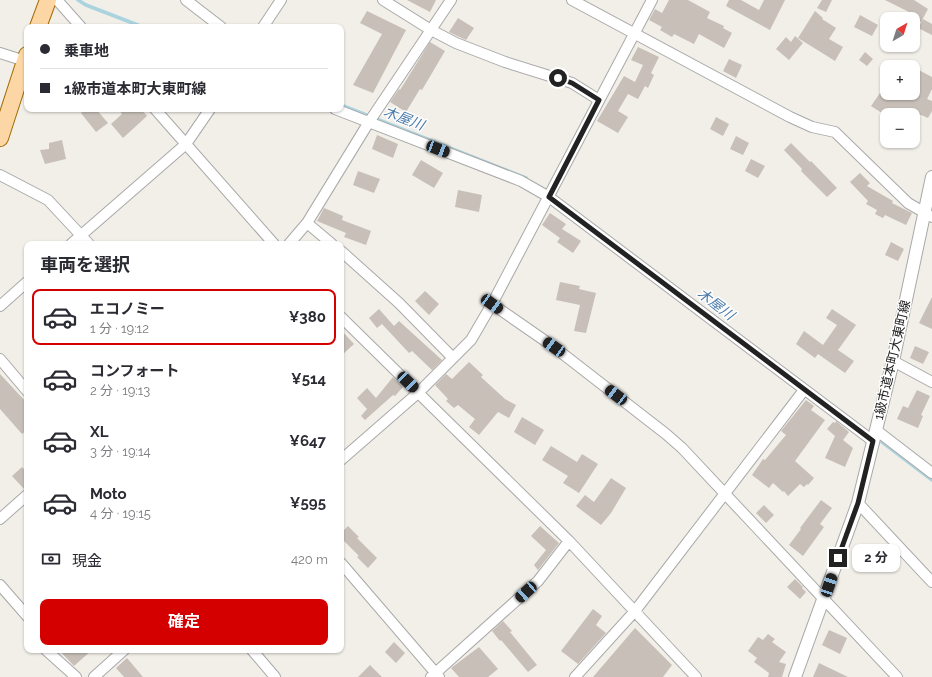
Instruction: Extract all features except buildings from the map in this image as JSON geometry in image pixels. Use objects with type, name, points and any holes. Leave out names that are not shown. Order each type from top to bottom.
[{"type":"main road","points":[[39,24],[48,0]]},
{"type":"main road","points":[[0,138],[24,64]]},
{"type":"street","points":[[57,0],[79,24]]},
{"type":"street","points":[[186,0],[217,24]]},
{"type":"street","points":[[265,24],[281,0]]},
{"type":"street","points":[[383,0],[431,30],[456,43],[505,62],[572,83],[599,100]]},
{"type":"street","points":[[292,241],[307,224],[372,118],[451,0]]},
{"type":"street","points":[[572,0],[790,116],[812,127],[835,132],[908,203],[928,215]]},
{"type":"street","points":[[344,457],[419,392],[471,340],[549,197],[652,0]]},
{"type":"street","points":[[0,53],[24,58]]},
{"type":"street","points":[[344,111],[372,118],[521,181],[549,197],[804,390],[932,473]]},
{"type":"street","points":[[158,112],[271,241]]},
{"type":"street","points":[[75,241],[186,144],[208,112]]},
{"type":"street","points":[[0,175],[48,200],[87,241]]},
{"type":"street","name":"1級市道本町大東町線","points":[[795,677],[858,503],[928,215],[932,177]]},
{"type":"street","points":[[307,224],[328,241]]},
{"type":"street","points":[[344,254],[399,303],[453,358]]},
{"type":"street","points":[[0,306],[24,285]]},
{"type":"street","points":[[492,304],[554,347],[682,448],[897,677]]},
{"type":"street","points":[[344,320],[569,541],[635,611],[690,675]]},
{"type":"street","points":[[0,359],[24,387]]},
{"type":"street","points":[[893,361],[932,382]]},
{"type":"street","points":[[575,677],[635,611],[804,390]]},
{"type":"street","points":[[0,519],[24,498]]},
{"type":"street","points":[[858,503],[932,582]]},
{"type":"street","points":[[344,567],[435,676],[538,582],[569,541]]},
{"type":"street","points":[[0,585],[24,613]]},
{"type":"street","points":[[49,653],[76,677]]},
{"type":"street","points":[[94,677],[121,653]]},
{"type":"street","points":[[255,653],[275,677]]},
{"type":"waterway","name":"木屋川","points":[[78,0],[86,5],[135,24]]},
{"type":"waterway","name":"木屋川","points":[[344,106],[526,178]]},
{"type":"waterway","name":"木屋川","points":[[882,442],[932,480]]},
{"type":"route","points":[[558,78],[572,83],[599,100],[549,197],[873,441],[858,503],[838,558]]}]
